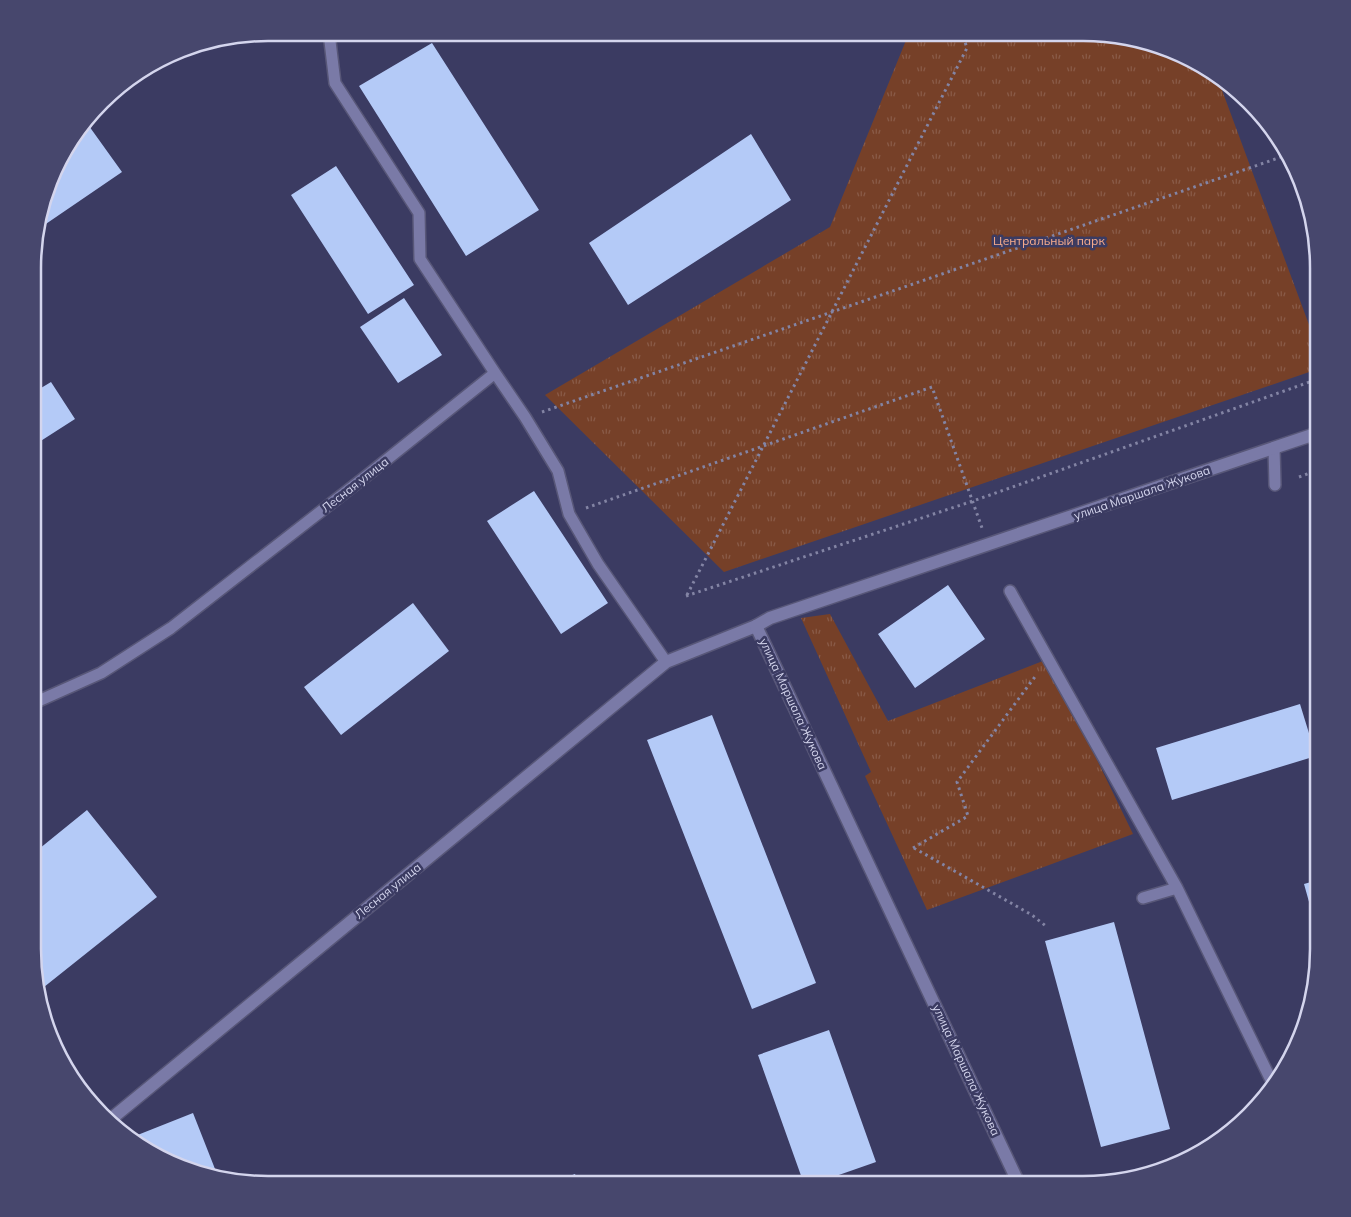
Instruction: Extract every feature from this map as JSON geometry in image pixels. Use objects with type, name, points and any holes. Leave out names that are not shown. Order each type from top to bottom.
[{"type":"street","name":"улица Маршала Жукова","points":[[1016,1176],[756,626],[770,618],[1310,437]]},
{"type":"street","name":"Лесная улица","points":[[115,1116],[666,662],[756,626]]},
{"type":"lane","points":[[330,41],[335,82],[419,213],[420,259],[558,471],[569,514],[598,564],[666,662]]},
{"type":"lane","name":"Лесная улица","points":[[41,700],[101,674],[171,628],[495,373]]},
{"type":"lane","points":[[1274,448],[1274,484]]},
{"type":"lane","points":[[1010,591],[1176,888],[1270,1078]]},
{"type":"lane","points":[[1143,898],[1176,888]]},
{"type":"path","points":[[965,41],[967,48],[686,596],[973,501],[1310,381]]},
{"type":"path","points":[[525,418],[1280,157]]},
{"type":"path","points":[[569,514],[932,387],[988,545]]},
{"type":"path","points":[[1299,477],[1310,473]]},
{"type":"path","points":[[1047,927],[1032,915],[913,848],[968,816],[957,782],[1048,659]]},
{"type":"green space","name":"Центральный парк","points":[[906,41],[1083,41],[1112,43],[1156,53],[1209,79],[1221,88],[1310,327],[1310,372],[724,572],[545,395],[830,227]]},
{"type":"green space","points":[[830,614],[888,721],[1048,659],[1133,834],[927,910],[865,776],[871,772],[801,618]]},
{"type":"building","points":[[432,43],[539,210],[466,256],[359,86]]},
{"type":"building","points":[[90,128],[122,172],[46,224],[53,195],[59,181],[79,142]]},
{"type":"building","points":[[751,134],[791,200],[628,305],[589,243]]},
{"type":"building","points":[[336,166],[414,285],[368,314],[291,195]]},
{"type":"building","points":[[404,298],[442,355],[398,383],[360,327]]},
{"type":"building","points":[[51,382],[75,419],[41,441],[41,388]]},
{"type":"building","points":[[534,491],[608,603],[561,634],[487,521]]},
{"type":"building","points":[[948,585],[985,639],[915,688],[878,634]]},
{"type":"building","points":[[413,603],[449,651],[341,735],[304,687]]},
{"type":"building","points":[[1300,704],[1310,736],[1310,758],[1172,800],[1156,748]]},
{"type":"building","points":[[712,715],[816,983],[752,1009],[647,740]]},
{"type":"building","points":[[87,810],[157,897],[45,986],[41,949],[41,847]]},
{"type":"building","points":[[1310,882],[1310,905],[1304,884]]},
{"type":"building","points":[[1114,922],[1170,1129],[1101,1147],[1045,941]]},
{"type":"building","points":[[829,1030],[876,1162],[836,1176],[801,1176],[758,1055]]},
{"type":"building","points":[[193,1113],[215,1169],[181,1158],[138,1135]]}]
